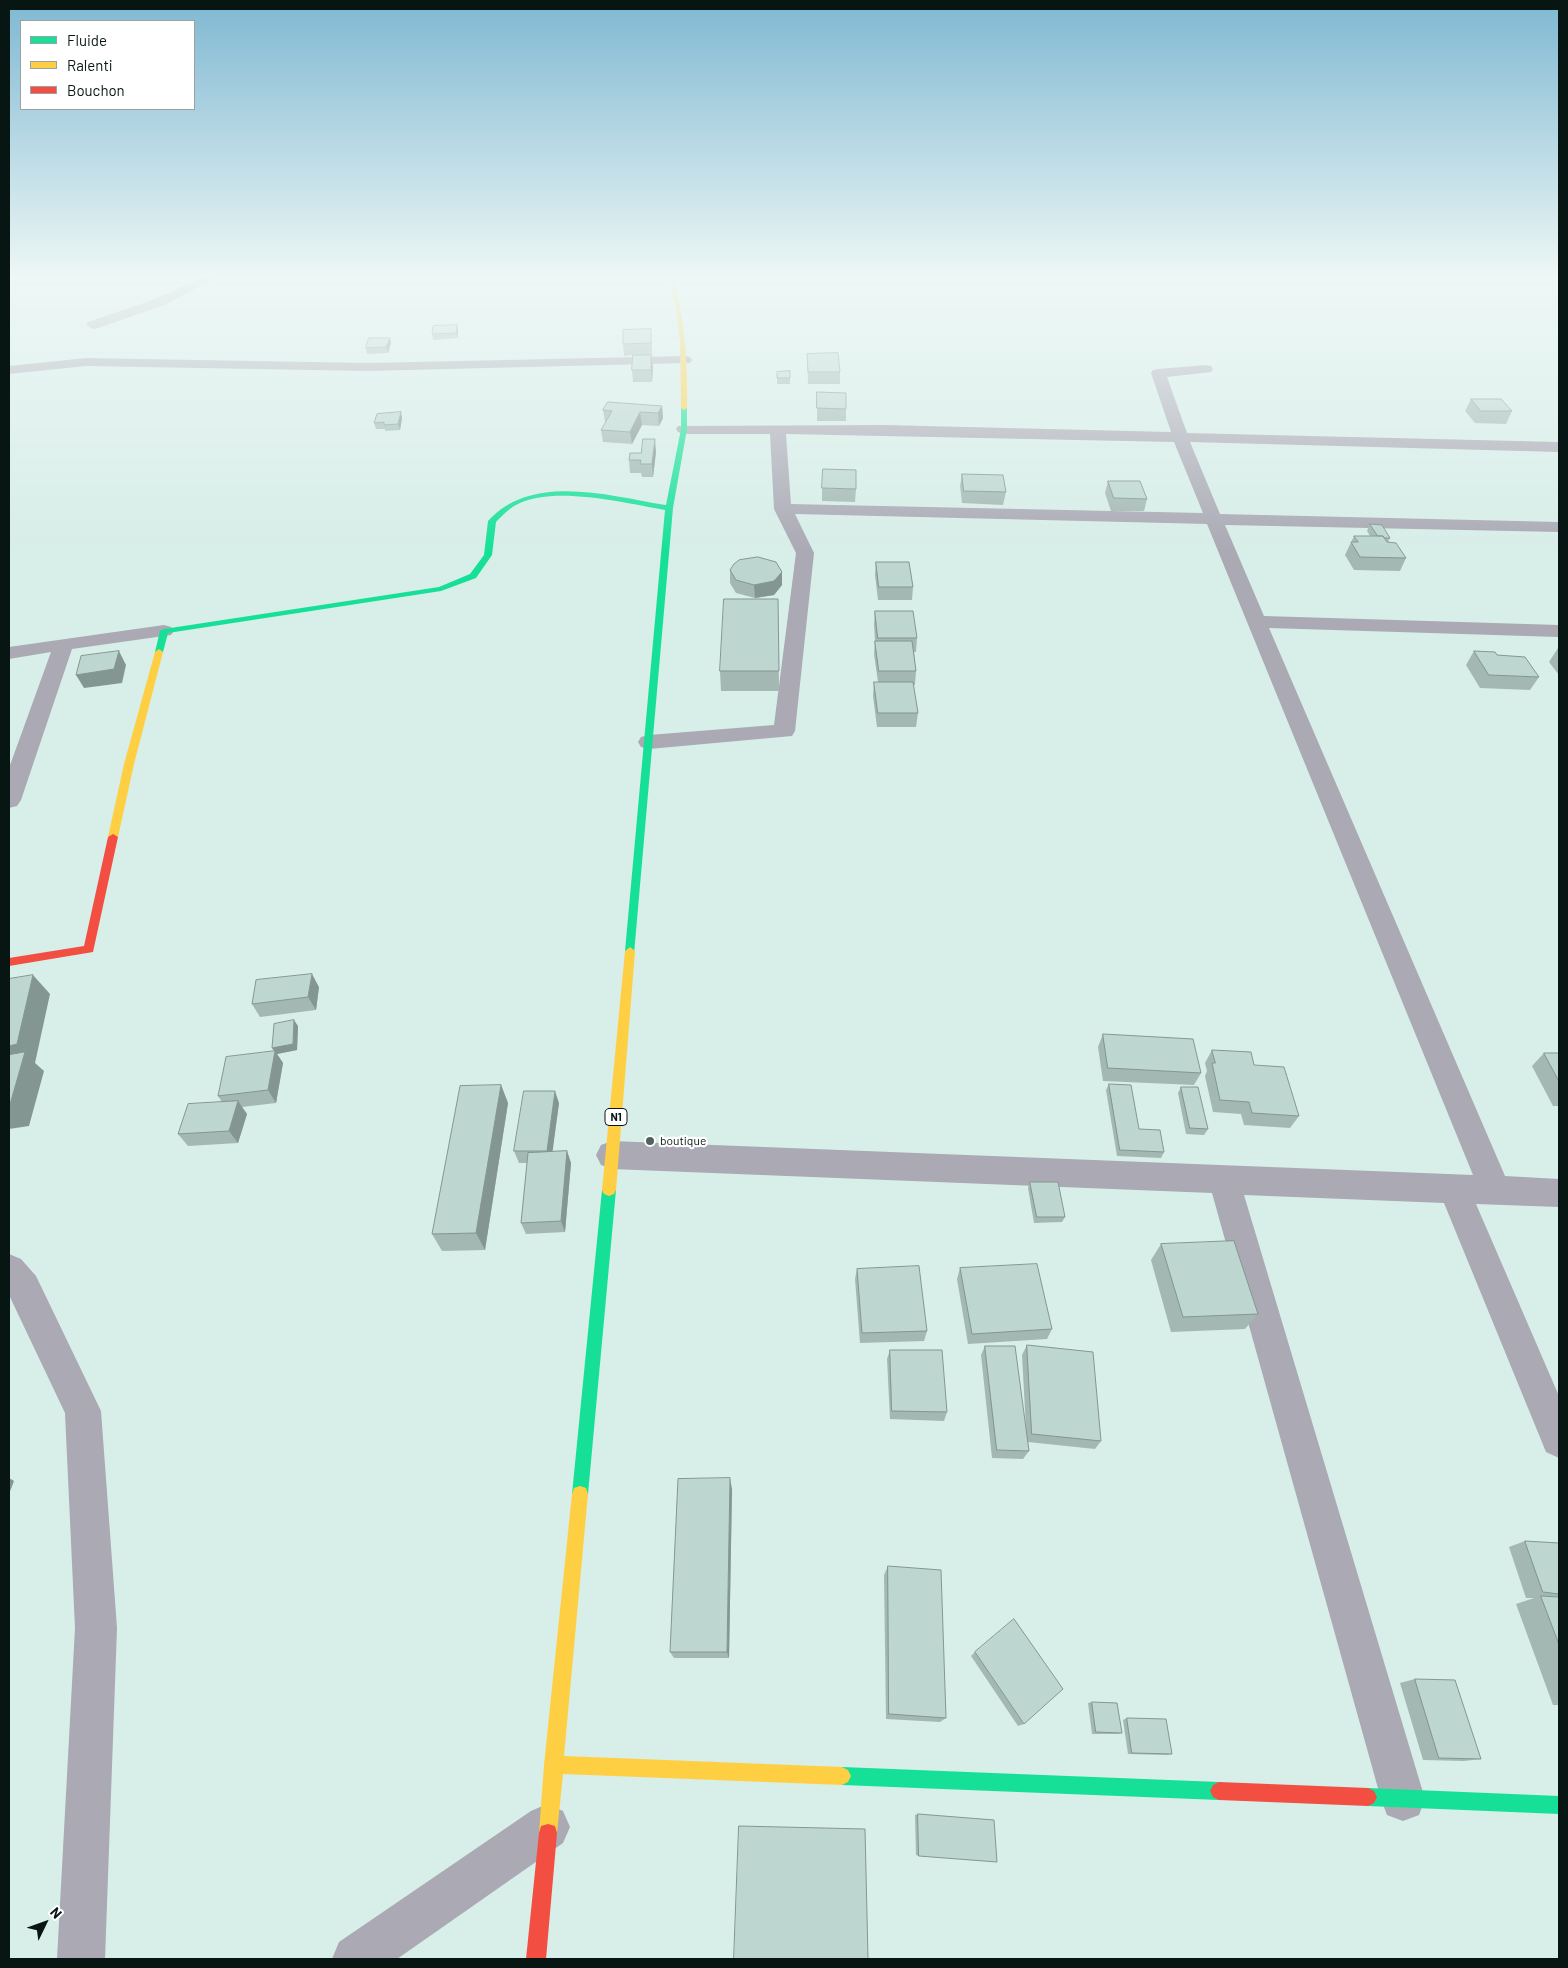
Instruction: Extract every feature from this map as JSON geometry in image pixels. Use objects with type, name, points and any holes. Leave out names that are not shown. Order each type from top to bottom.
[{"type":"main road","name":"N1","points":[[536,1959],[612,1155],[669,508],[684,429],[685,368]]},
{"type":"main road","points":[[9,962],[89,949],[129,764],[164,631],[442,589],[473,576],[488,555],[492,521],[520,499],[550,494],[623,501],[669,508]]},
{"type":"main road","points":[[553,1765],[1559,1805]]},
{"type":"street","points":[[9,370],[30,368]]},
{"type":"street","points":[[1206,369],[1158,373],[1181,439],[1213,518],[1495,1190]]},
{"type":"street","points":[[684,429],[886,430],[1559,448]]},
{"type":"street","points":[[649,742],[784,731],[805,553],[783,509],[778,429]]},
{"type":"street","points":[[783,509],[1559,527]]},
{"type":"street","points":[[1256,622],[1559,631]]},
{"type":"street","points":[[9,653],[164,631]]},
{"type":"street","points":[[9,800],[64,644]]},
{"type":"street","points":[[612,1155],[1559,1193]]},
{"type":"street","points":[[1224,1180],[1403,1799]]},
{"type":"street","points":[[1454,1189],[1559,1440]]},
{"type":"street","points":[[9,1270],[24,1287],[83,1411],[96,1628],[81,1959]]},
{"type":"street","points":[[356,1959],[548,1827]]},
{"type":"building","points":[[632,368],[651,368],[651,370],[632,370]]},
{"type":"building","points":[[808,368],[840,368],[840,372],[808,372]]},
{"type":"building","points":[[790,371],[790,378],[777,378],[777,372]]},
{"type":"building","points":[[817,392],[846,393],[846,409],[817,408]]},
{"type":"building","points":[[1471,399],[1501,399],[1512,411],[1481,411]]},
{"type":"building","points":[[608,402],[662,406],[658,413],[640,412],[630,432],[601,430],[612,411],[603,410]]},
{"type":"building","points":[[401,412],[398,424],[384,425],[384,422],[374,423],[377,414]]},
{"type":"building","points":[[643,439],[655,439],[652,464],[640,464],[641,460],[629,460],[630,453],[641,453]]},
{"type":"building","points":[[823,469],[856,470],[856,489],[822,488]]},
{"type":"building","points":[[962,474],[1003,475],[1006,492],[964,491]]},
{"type":"building","points":[[1108,481],[1140,481],[1147,499],[1114,498]]},
{"type":"building","points":[[1370,524],[1382,525],[1390,538],[1378,536]]},
{"type":"building","points":[[1354,536],[1383,536],[1387,542],[1396,543],[1406,558],[1360,557],[1351,542],[1358,542]]},
{"type":"building","points":[[758,557],[776,562],[782,572],[774,581],[754,585],[736,580],[730,570],[734,564],[739,560]]},
{"type":"building","points":[[876,562],[909,562],[913,587],[879,587]]},
{"type":"building","points":[[724,599],[778,599],[779,671],[720,671]]},
{"type":"building","points":[[875,611],[913,611],[917,638],[878,638]]},
{"type":"building","points":[[875,641],[912,641],[916,671],[879,671]]},
{"type":"building","points":[[119,651],[114,669],[76,675],[81,656]]},
{"type":"building","points":[[1474,651],[1525,657],[1539,677],[1489,675]]},
{"type":"building","points":[[874,682],[913,682],[918,713],[878,713]]},
{"type":"building","points":[[312,974],[308,997],[252,1004],[256,980]]},
{"type":"building","points":[[33,975],[17,1044],[9,1046],[9,979]]},
{"type":"building","points":[[294,1020],[293,1044],[272,1048],[274,1024]]},
{"type":"building","points":[[1103,1034],[1193,1039],[1201,1073],[1108,1068]]},
{"type":"building","points":[[1212,1050],[1251,1052],[1254,1065],[1284,1067],[1299,1116],[1252,1113],[1249,1102],[1220,1100],[1212,1063],[1215,1063]]},
{"type":"building","points":[[275,1051],[268,1090],[218,1096],[226,1057]]},
{"type":"building","points":[[25,1052],[9,1108],[9,1055]]},
{"type":"building","points":[[1544,1053],[1559,1053],[1559,1081]]},
{"type":"building","points":[[1109,1084],[1131,1085],[1139,1129],[1160,1130],[1164,1152],[1120,1150]]},
{"type":"building","points":[[501,1085],[476,1233],[432,1234],[460,1086]]},
{"type":"building","points":[[1181,1087],[1198,1087],[1208,1129],[1190,1128]]},
{"type":"building","points":[[524,1091],[555,1091],[547,1151],[514,1151]]},
{"type":"building","points":[[238,1101],[229,1131],[178,1134],[188,1104]]},
{"type":"building","points":[[567,1151],[561,1221],[521,1223],[528,1153]]},
{"type":"building","points":[[1030,1182],[1058,1182],[1065,1217],[1037,1217]]},
{"type":"building","points":[[1234,1241],[1258,1314],[1183,1317],[1161,1244]]},
{"type":"building","points":[[1037,1264],[1052,1329],[972,1334],[960,1268]]},
{"type":"building","points":[[919,1266],[927,1331],[862,1333],[857,1269]]},
{"type":"building","points":[[1027,1345],[1093,1352],[1101,1441],[1032,1434]]},
{"type":"building","points":[[985,1346],[1015,1346],[1029,1451],[997,1450]]},
{"type":"building","points":[[890,1350],[942,1350],[947,1412],[892,1411]]},
{"type":"building","points":[[730,1478],[727,1652],[670,1652],[678,1479]]},
{"type":"building","points":[[1525,1541],[1559,1543],[1559,1594],[1543,1592]]},
{"type":"building","points":[[888,1566],[941,1570],[946,1718],[889,1714]]},
{"type":"building","points":[[1541,1596],[1559,1597],[1559,1644]]},
{"type":"building","points":[[1014,1619],[1063,1689],[1024,1724],[975,1652]]},
{"type":"building","points":[[1415,1679],[1455,1680],[1481,1759],[1439,1758]]},
{"type":"building","points":[[1092,1702],[1117,1703],[1122,1733],[1096,1732]]},
{"type":"building","points":[[1127,1718],[1166,1719],[1172,1754],[1132,1753]]},
{"type":"building","points":[[918,1814],[994,1820],[997,1862],[919,1856]]},
{"type":"building","points":[[739,1826],[865,1829],[868,1959],[734,1959]]},
{"type":"traffic: fast","points":[[630,951],[669,508],[684,429],[684,408]]},
{"type":"traffic: fast","points":[[159,652],[164,631],[441,589],[473,576],[488,555],[492,521],[508,507],[520,500],[535,496],[573,494],[669,508]]},
{"type":"traffic: fast","points":[[580,1494],[609,1190]]},
{"type":"traffic: fast","points":[[842,1776],[1219,1791]]},
{"type":"traffic: fast","points":[[1368,1797],[1559,1805]]},
{"type":"traffic: slow","points":[[684,368],[684,408]]},
{"type":"traffic: slow","points":[[113,837],[129,764],[159,652]]},
{"type":"traffic: slow","points":[[609,1190],[630,951]]},
{"type":"traffic: slow","points":[[548,1833],[580,1494]]},
{"type":"traffic: slow","points":[[553,1765],[842,1776]]},
{"type":"traffic: jam","points":[[9,962],[89,949],[113,837]]},
{"type":"traffic: jam","points":[[1219,1791],[1368,1797]]},
{"type":"traffic: jam","points":[[536,1959],[548,1833]]},
{"type":"place","name":"boutique","points":[[650,1141]]}]
